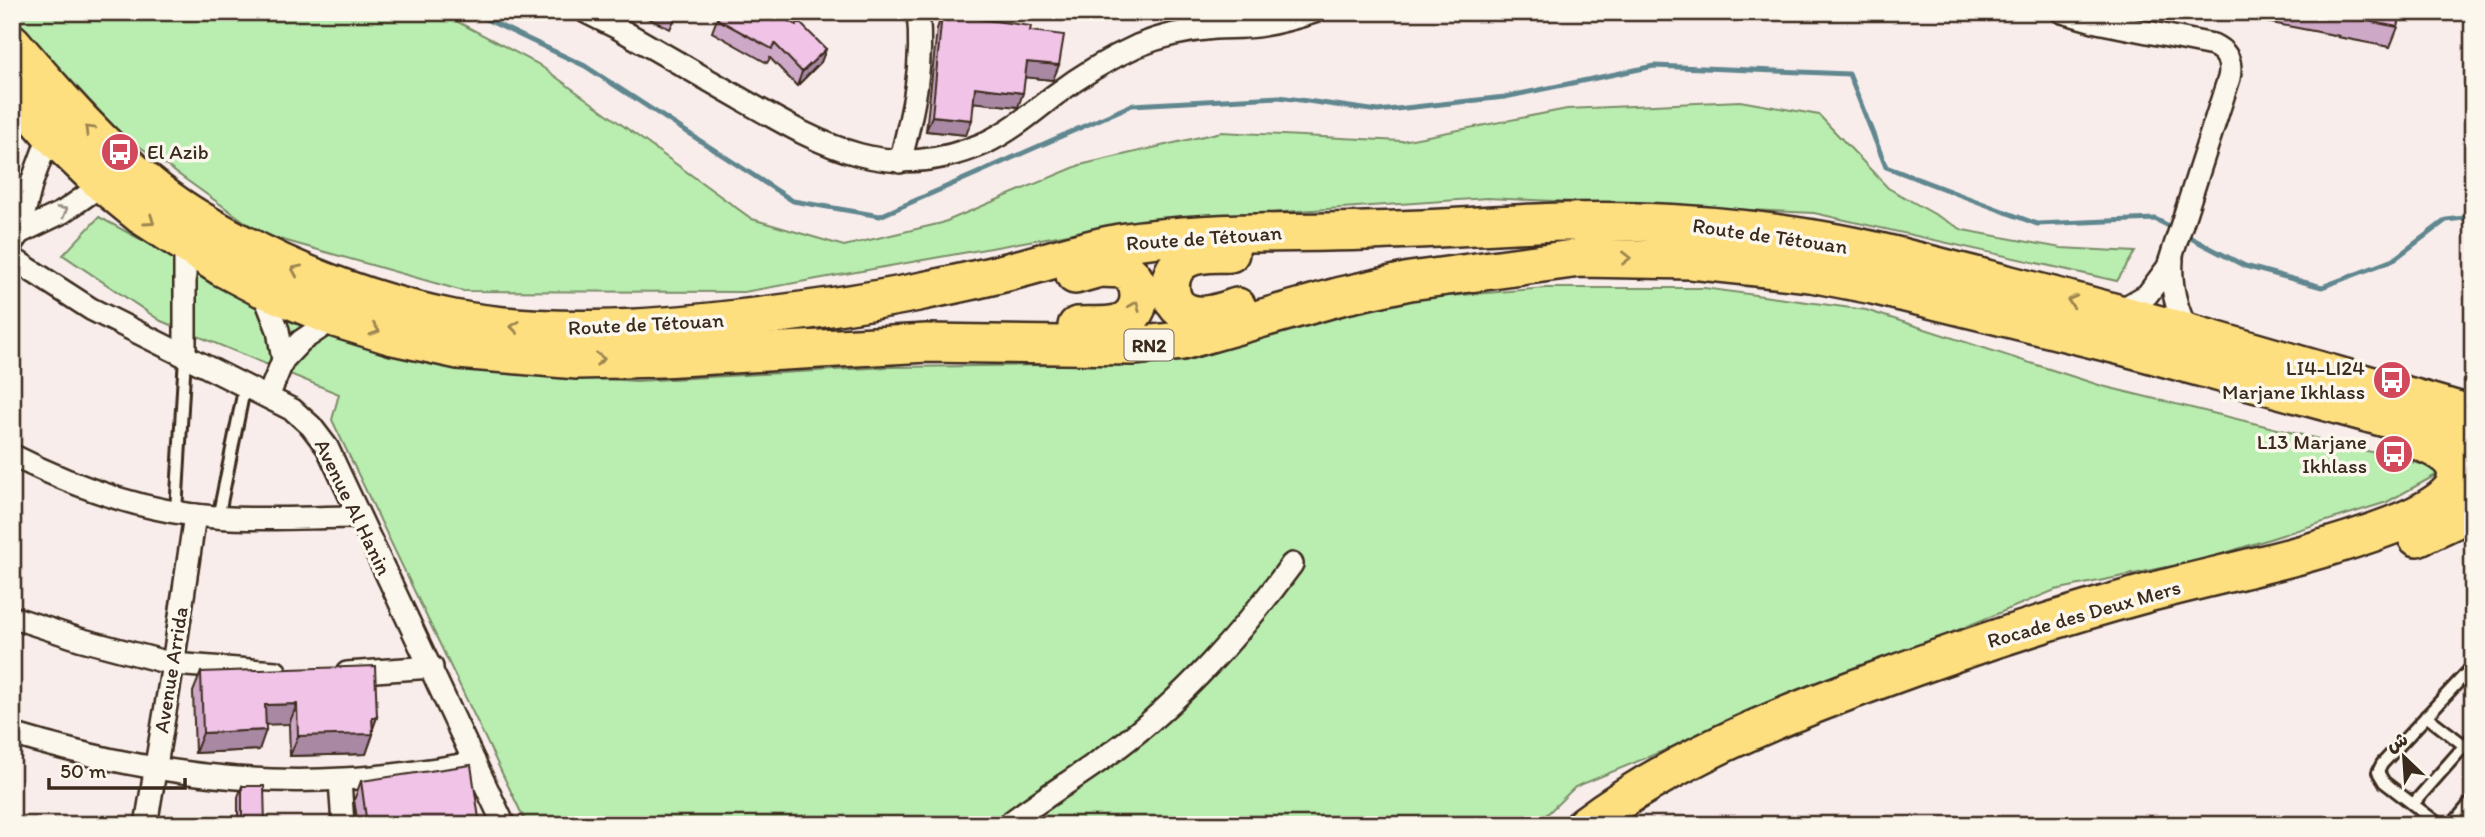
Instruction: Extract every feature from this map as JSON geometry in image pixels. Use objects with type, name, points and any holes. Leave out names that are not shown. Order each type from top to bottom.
[{"type":"highway","name":"Route de Tétouan","points":[[12,43],[59,100],[106,148],[160,194],[209,226],[330,285],[391,304],[455,319],[523,328],[589,330],[683,325],[794,312],[912,293],[1013,271],[1097,247],[1200,235],[1579,222],[1696,225],[1822,241],[1878,252],[2117,312],[2473,415]]},
{"type":"highway","name":"Route de Tétouan","points":[[12,89],[50,133],[103,184],[141,215],[185,245],[262,288],[335,318],[458,350],[577,360],[662,358],[927,343],[1157,345],[1182,341],[1341,296],[1390,285],[1580,258],[1643,258],[1749,265],[1873,285],[2122,346],[2473,442]]},
{"type":"highway","points":[[1579,222],[1412,243],[1267,253],[1206,254],[1184,260],[1178,265],[1170,281],[1170,290],[1183,312],[1207,315],[1329,282],[1405,269],[1462,262],[1580,258]]},
{"type":"highway","points":[[662,358],[854,335],[992,327],[1111,325],[1132,316],[1140,294],[1139,286],[1131,273],[1113,267],[939,305],[870,317],[731,327],[683,325]]},
{"type":"highway","points":[[2280,360],[2437,392],[2473,395]]},
{"type":"highway","name":"Rocade des Deux Mers","points":[[1585,825],[1637,789],[1676,767],[1722,744],[1839,695],[2044,622],[2349,541],[2396,524],[2443,499],[2452,491],[2456,474],[2448,457],[2342,405]]},
{"type":"highway","name":"Rocade des Deux Mers","points":[[1623,825],[1676,792],[1730,764],[1846,715],[1919,688],[2134,619],[2307,578],[2401,544],[2473,511]]},
{"type":"street","points":[[586,12],[620,20],[819,142],[872,158],[900,162],[958,153],[986,142],[1016,126],[1090,71],[1138,46],[1175,34],[1287,21],[1314,12]]},
{"type":"street","points":[[900,162],[915,101],[919,69],[921,37],[918,12]]},
{"type":"street","points":[[2062,12],[2098,17],[2213,45],[2221,49],[2230,62],[2229,78],[2177,241],[2155,286],[2138,302],[2117,312]]},
{"type":"street","points":[[15,238],[50,133]]},
{"type":"street","points":[[15,238],[63,212],[103,184]]},
{"type":"street","points":[[2177,241],[2172,279],[2175,302],[2189,333]]},
{"type":"street","points":[[185,245],[185,356]]},
{"type":"street","name":"Avenue Al Hanin","points":[[12,258],[91,309],[268,397],[304,418],[319,435],[432,667],[504,825]]},
{"type":"street","points":[[262,288],[278,330],[283,360]]},
{"type":"street","points":[[268,397],[283,360],[302,341],[335,318]]},
{"type":"street","points":[[12,455],[104,494],[186,514],[218,517],[359,517]]},
{"type":"street","name":"Avenue Arrida","points":[[146,825],[173,664],[186,514]]},
{"type":"street","points":[[1007,825],[1116,749],[1156,716],[1247,624],[1292,564]]},
{"type":"street","points":[[12,617],[79,639],[173,664],[260,672],[296,672]]},
{"type":"street","points":[[321,673],[432,667]]},
{"type":"street","points":[[12,734],[52,746],[156,768],[248,779],[341,780],[408,774],[475,763]]},
{"type":"street","points":[[341,780],[344,825]]},
{"type":"lane","points":[[185,356],[186,514]]},
{"type":"lane","points":[[218,517],[245,385]]},
{"type":"lane","points":[[2440,825],[2384,782],[2378,772],[2382,764],[2473,666]]},
{"type":"lane","points":[[2426,716],[2469,749]]},
{"type":"lane","points":[[2413,804],[2469,749],[2473,736]]},
{"type":"lane","points":[[2452,825],[2473,800]]},
{"type":"green space","points":[[12,12],[439,12],[538,64],[752,219],[844,246],[942,223],[1080,165],[1221,132],[1402,141],[1567,109],[1740,101],[1819,115],[1888,188],[1963,230],[2061,248],[2135,252],[2117,281],[1814,213],[1487,198],[1136,222],[744,292],[463,291],[262,234],[118,131],[12,17]]},
{"type":"green space","points":[[99,217],[281,315],[456,369],[636,381],[888,367],[1145,364],[1377,302],[1546,288],[1704,288],[1866,310],[2102,386],[2445,470],[2387,502],[2206,559],[2055,590],[1575,787],[1536,825],[527,825],[332,420],[339,394],[161,321],[63,255]]},
{"type":"building","points":[[721,12],[772,12],[796,25],[799,22],[826,49],[802,72],[775,44],[772,49],[717,19]]},
{"type":"building","points":[[2328,12],[2401,12],[2398,27]]},
{"type":"building","points":[[942,14],[1031,26],[1030,31],[1064,35],[1059,65],[1027,62],[1023,93],[975,87],[972,120],[932,116]]},
{"type":"building","points":[[375,666],[377,717],[372,718],[373,734],[298,736],[297,704],[265,705],[266,730],[203,733],[201,672]]},
{"type":"building","points":[[471,765],[480,825],[367,825],[361,781]]},
{"type":"building","points":[[242,786],[264,786],[265,825],[242,825]]},
{"type":"waterway","points":[[471,12],[585,66],[793,201],[880,216],[1132,105],[1279,97],[1378,111],[1505,97],[1654,66],[1849,74],[1886,167],[2037,224],[2155,219],[2175,229]]},
{"type":"waterway","points":[[2183,234],[2245,266],[2322,287],[2393,260],[2446,220],[2473,217]]},
{"type":"place","name":"El Azib","points":[[120,152]]},
{"type":"place","name":"LI4-LI24 Marjane Ikhlass","points":[[2392,380]]},
{"type":"place","name":"L13 Marjane Ikhlass","points":[[2394,454]]}]
